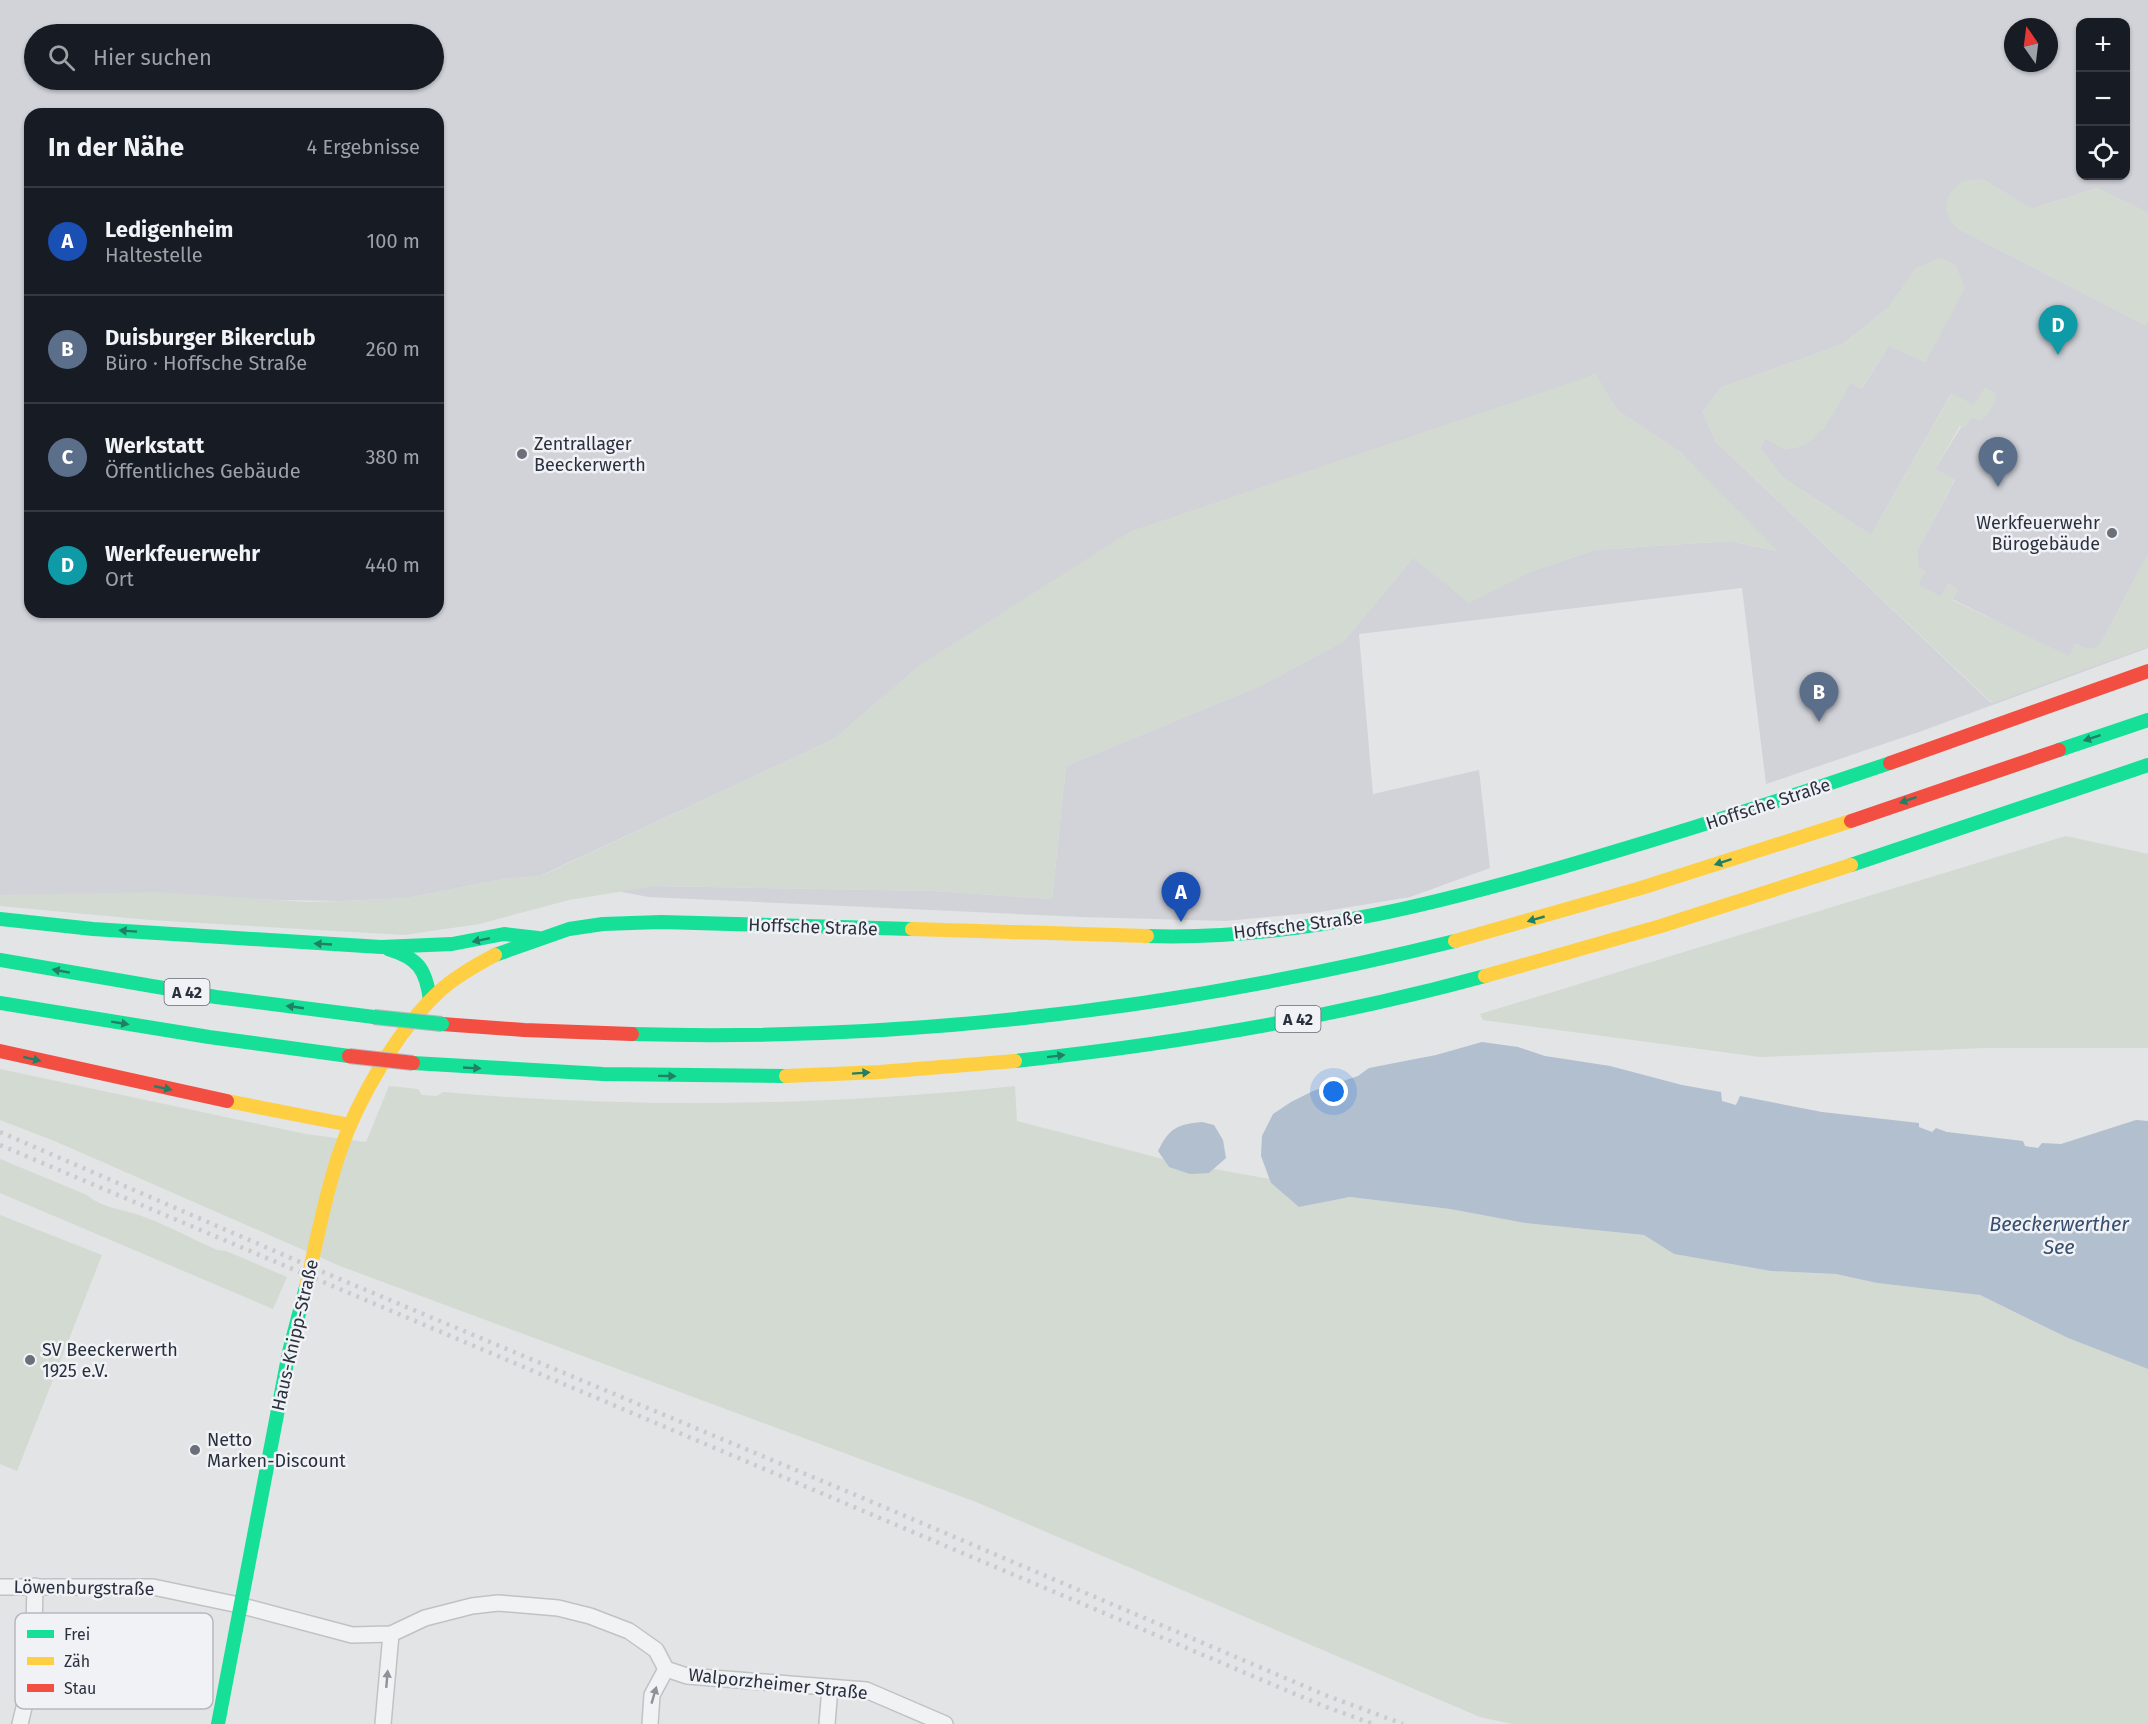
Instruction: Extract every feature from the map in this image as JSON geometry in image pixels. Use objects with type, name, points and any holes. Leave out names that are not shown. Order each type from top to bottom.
[{"type":"main road","name":"Hoffsche Straße","points":[[430,1000],[472,967],[498,953],[538,938],[603,924],[648,922],[1177,937],[1233,934],[1351,920],[1408,909],[1507,884],[1786,799],[1981,733],[2148,671]]},
{"type":"main road","name":"A 42","points":[[0,960],[216,996],[374,1017],[591,1034],[717,1036],[846,1033],[972,1024],[1096,1010],[1222,991],[1348,967],[1470,937],[1591,903],[1834,826],[2148,720]]},
{"type":"main road","name":"A 42","points":[[0,1003],[279,1047],[413,1063],[629,1075],[719,1077],[849,1074],[979,1065],[1229,1032],[1362,1006],[1604,943],[1727,906],[2148,765]]},
{"type":"main road","points":[[0,919],[93,929],[381,947],[452,944],[504,934],[538,938]]},
{"type":"main road","points":[[381,947],[402,953],[416,961],[426,978],[430,1000]]},
{"type":"main road","name":"Haus-Knipp-Straße","points":[[218,1724],[289,1352],[334,1171],[350,1125],[363,1098],[395,1045],[430,1000]]},
{"type":"main road","points":[[0,1051],[181,1092],[350,1125]]},
{"type":"street","points":[[34,1613],[35,1586]]},
{"type":"street","name":"Löwenburgstraße","points":[[0,1587],[153,1587],[239,1605]]},
{"type":"street","name":"Walporzheimer Straße","points":[[239,1605],[352,1635],[391,1634],[425,1618],[472,1606],[498,1603],[558,1608],[590,1616],[629,1631],[656,1650],[666,1669],[687,1676],[866,1690],[945,1724]]},
{"type":"street","points":[[383,1724],[391,1634]]},
{"type":"street","points":[[650,1724],[652,1695],[666,1669]]},
{"type":"street","points":[[827,1724],[830,1687]]},
{"type":"street","points":[[20,1724],[24,1709]]},
{"type":"shaded area","points":[[0,0],[2148,0],[2148,213],[2097,188],[2031,209],[1983,179],[1957,228],[2145,325],[2148,321],[2148,554],[2100,645],[2094,649],[2087,649],[2076,644],[2069,657],[1952,599],[1958,590],[1948,584],[1941,597],[1918,585],[1918,549],[1955,480],[1935,469],[1974,406],[1951,394],[1871,535],[1782,477],[1760,448],[1765,438],[1785,449],[1824,428],[1851,382],[1862,388],[1889,346],[1916,269],[1888,308],[1843,344],[1720,388],[1703,412],[1716,442],[1991,703],[2148,646],[2148,648],[1919,732],[1766,784],[1742,588],[1359,634],[1373,794],[1479,770],[1490,868],[1410,897],[1320,912],[1226,921],[1082,917],[648,897],[541,876],[503,879],[407,898],[341,901],[0,895]],"holes":[[[1595,374],[1617,410],[1680,452],[1777,551],[1730,541],[1594,550],[1533,571],[1413,558],[1344,641],[1260,686],[1066,766],[1052,899],[933,891],[655,886],[542,875],[832,740]]]},
{"type":"shaded area","points":[[1983,179],[2031,209],[2097,188],[2148,213],[2148,321],[2145,325],[1957,228],[1947,213],[1948,197],[1961,182]]},
{"type":"shaded area","points":[[1941,257],[1956,266],[1965,288],[1925,363],[1889,346],[1861,389],[1851,383],[1818,435],[1799,447],[1787,449],[1765,438],[1760,448],[1782,477],[1871,535],[1952,393],[1974,405],[1985,387],[1995,393],[1995,401],[1989,413],[1979,421],[1972,417],[1965,428],[1960,426],[1935,469],[1955,479],[1918,549],[1918,567],[1926,571],[1918,585],[1941,597],[1947,584],[1958,590],[1952,600],[2069,656],[2076,644],[2085,648],[2100,645],[2148,554],[2148,646],[1992,703],[1716,442],[1703,412],[1720,388],[1843,344],[1888,308],[1915,269]]},
{"type":"shaded area","points":[[1596,374],[1617,410],[1680,452],[1778,551],[1730,541],[1594,550],[1533,571],[1469,603],[1413,558],[1344,641],[1260,686],[1066,766],[1052,899],[933,891],[655,886],[569,900],[479,924],[404,935],[150,920],[0,906],[0,895],[158,892],[308,902],[407,898],[503,879],[541,876],[832,740],[917,667],[1131,531]]},
{"type":"shaded area","points":[[2066,836],[2148,854],[2148,1048],[1985,1048],[1760,1057],[1483,1020],[1480,1014]]},
{"type":"shaded area","points":[[0,1069],[306,1134],[366,1142],[389,1086],[418,1089],[422,1095],[437,1096],[443,1092],[587,1101],[729,1103],[872,1098],[1015,1086],[1017,1121],[1163,1159],[1170,1167],[1209,1173],[1214,1169],[1270,1179],[1271,1183],[1299,1207],[1350,1197],[1450,1209],[1525,1223],[1644,1235],[1674,1254],[1771,1271],[1836,1274],[1877,1283],[1980,1295],[2068,1338],[2148,1369],[2148,1724],[1512,1724],[1480,1717],[976,1502],[340,1266],[57,1142],[0,1120]]},
{"type":"shaded area","points":[[0,1159],[87,1195],[100,1203],[137,1214],[217,1250],[226,1251],[287,1277],[273,1309],[0,1193]]},
{"type":"shaded area","name":"SV Beeckerwerth 1925 e.V.","points":[[0,1215],[102,1255],[17,1471],[0,1464]]},
{"type":"water","name":"Beeckerwerther See","points":[[1482,1042],[1518,1047],[1545,1056],[1610,1066],[1682,1085],[1721,1092],[1722,1101],[1736,1105],[1740,1096],[1822,1112],[1919,1123],[1919,1127],[1932,1132],[1936,1128],[1947,1132],[2023,1141],[2025,1146],[2038,1148],[2042,1143],[2061,1144],[2136,1120],[2148,1121],[2148,1369],[2068,1338],[1980,1295],[1877,1283],[1836,1274],[1771,1271],[1674,1254],[1644,1235],[1525,1223],[1450,1209],[1350,1197],[1299,1207],[1271,1183],[1261,1156],[1262,1136],[1273,1114],[1313,1091],[1358,1076],[1369,1068],[1436,1055]]},
{"type":"water","points":[[1202,1122],[1214,1125],[1223,1140],[1226,1158],[1209,1173],[1190,1174],[1169,1167],[1158,1151],[1166,1137],[1180,1126]]},
{"type":"railway","points":[[0,1132],[330,1275],[1325,1695],[1403,1724]]},
{"type":"railway","points":[[0,1145],[1321,1705],[1373,1724]]},
{"type":"traffic: fast","points":[[2059,750],[2148,720]]},
{"type":"traffic: fast","points":[[1147,936],[1205,936],[1262,932],[1320,924],[1433,902],[1636,845],[1890,763]]},
{"type":"traffic: fast","points":[[1851,865],[2148,765]]},
{"type":"traffic: fast","points":[[0,919],[93,929],[381,947],[452,944],[504,934],[538,938]]},
{"type":"traffic: fast","points":[[495,955],[569,929],[603,924],[661,922],[912,929]]},
{"type":"traffic: fast","points":[[632,1034],[736,1035],[840,1032],[944,1026],[1046,1016],[1251,985],[1353,965],[1455,941]]},
{"type":"traffic: fast","points":[[388,949],[407,956],[419,966],[426,980],[430,1000]]},
{"type":"traffic: fast","points":[[0,960],[216,997],[374,1017]]},
{"type":"traffic: fast","points":[[1015,1061],[1252,1028],[1369,1005],[1485,976]]},
{"type":"traffic: fast","points":[[0,1003],[209,1037],[349,1056]]},
{"type":"traffic: fast","points":[[374,1017],[442,1024]]},
{"type":"traffic: fast","points":[[413,1063],[603,1074],[786,1076]]},
{"type":"traffic: fast","points":[[218,1724],[289,1352],[306,1287]]},
{"type":"traffic: slow","points":[[1455,941],[1641,888],[1851,821]]},
{"type":"traffic: slow","points":[[1485,976],[1661,926],[1851,865]]},
{"type":"traffic: slow","points":[[912,929],[1147,936]]},
{"type":"traffic: slow","points":[[306,1287],[334,1170],[347,1133],[368,1088],[395,1044],[426,1005],[454,979],[495,955]]},
{"type":"traffic: slow","points":[[786,1076],[880,1072],[1015,1061]]},
{"type":"traffic: slow","points":[[227,1101],[350,1125]]},
{"type":"traffic: jam","points":[[1890,763],[2148,671]]},
{"type":"traffic: jam","points":[[1851,821],[2059,750]]},
{"type":"traffic: jam","points":[[442,1024],[632,1034]]},
{"type":"traffic: jam","points":[[0,1051],[227,1101]]},
{"type":"traffic: jam","points":[[349,1056],[413,1063]]},
{"type":"place","name":"Werkfeuerwehr","points":[[2058,355]]},
{"type":"place","name":"Zentrallager Beeckerwerth","points":[[522,454]]},
{"type":"place","name":"Werkstatt","points":[[1998,487]]},
{"type":"place","name":"Werkfeuerwehr Bürogebäude","points":[[2112,533]]},
{"type":"place","name":"Duisburger Bikerclub","points":[[1819,722]]},
{"type":"place","name":"Ledigenheim","points":[[1181,922]]},
{"type":"place","name":"SV Beeckerwerth 1925 e.V.","points":[[30,1360]]},
{"type":"place","name":"Netto Marken-Discount","points":[[195,1450]]}]
